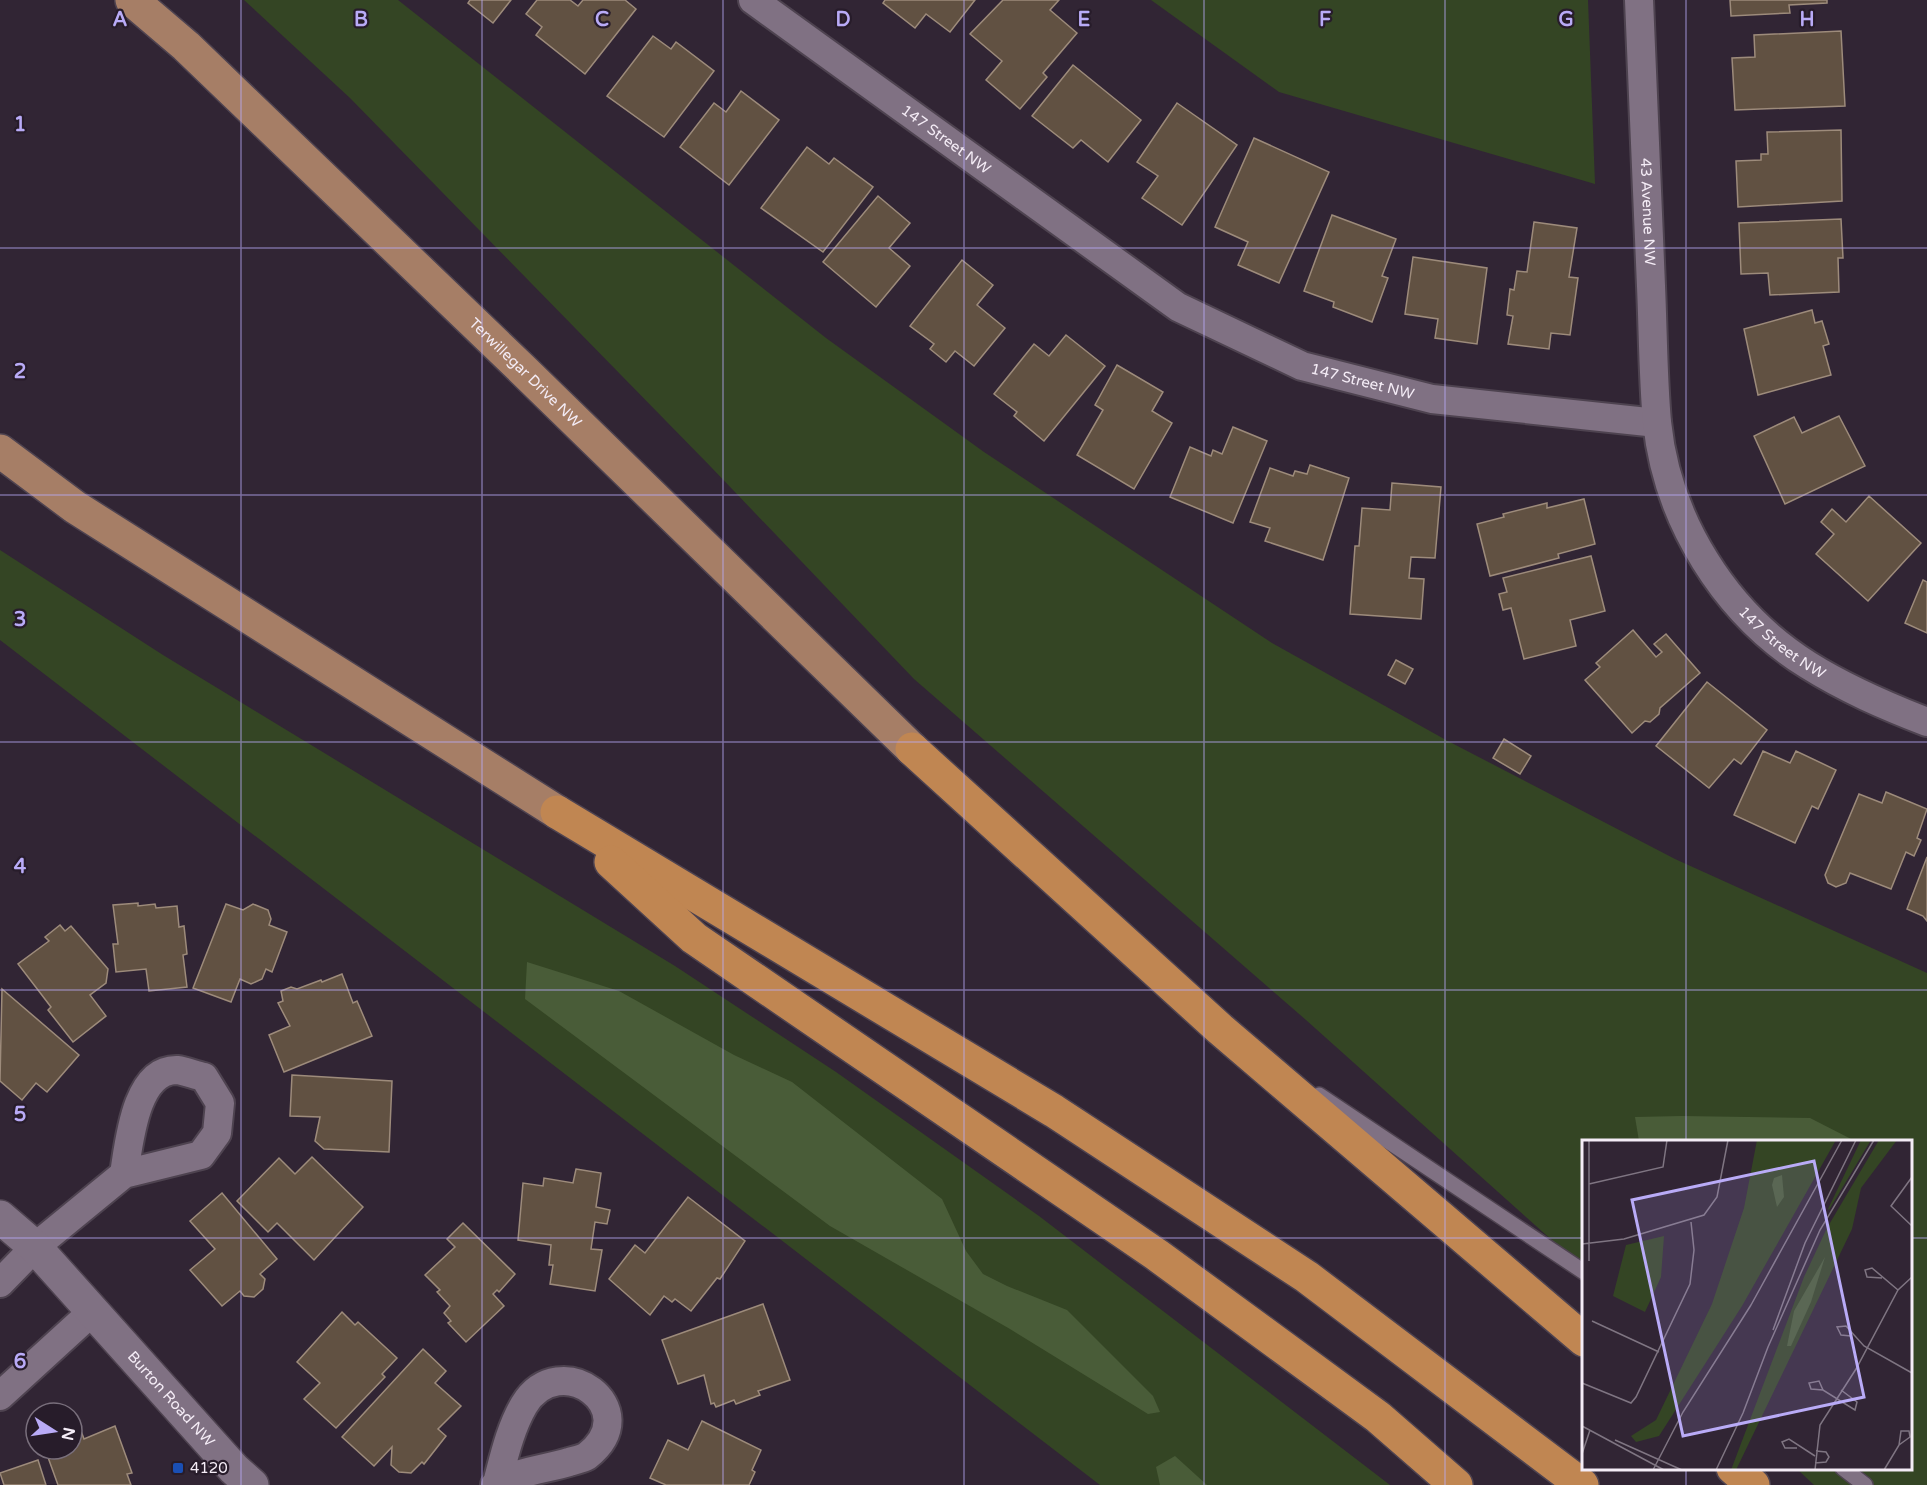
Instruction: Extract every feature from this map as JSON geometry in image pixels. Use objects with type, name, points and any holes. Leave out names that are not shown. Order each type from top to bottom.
[{"type":"highway","points":[[912,749],[1220,1029],[1582,1338]]},
{"type":"highway","points":[[557,812],[694,939],[1157,1256],[1378,1417],[1456,1485]]},
{"type":"highway","points":[[557,812],[1054,1111],[1297,1270],[1582,1485]]},
{"type":"highway","points":[[1735,1470],[1753,1485]]},
{"type":"main road","name":"Terwillegar Drive NW","points":[[132,0],[186,46],[912,749]]},
{"type":"main road","points":[[0,452],[75,507],[557,812]]},
{"type":"street","name":"147 Street NW","points":[[753,0],[1178,307],[1302,366],[1432,399],[1657,423],[1674,495],[1688,529],[1711,569],[1751,619],[1808,665],[1873,701],[1927,722]]},
{"type":"street","name":"43 Avenue NW","points":[[1639,0],[1657,423]]},
{"type":"street","points":[[0,1283],[34,1247],[124,1174]]},
{"type":"street","name":"Burton Road NW","points":[[0,1217],[34,1247],[234,1469],[252,1485]]},
{"type":"street","points":[[0,1396],[93,1311]]},
{"type":"lane","points":[[1220,1029],[1582,1271]]},
{"type":"lane","points":[[1846,1470],[1865,1485]]},
{"type":"green space","points":[[244,0],[398,0],[826,338],[984,452],[1272,643],[1446,740],[1675,859],[1927,973],[1927,1485],[1814,1485],[1798,1470],[1912,1470],[1912,1140],[1582,1140],[1582,1267],[1306,1020],[914,679],[710,466],[350,98]]},
{"type":"green space","points":[[1151,0],[1588,0],[1595,184],[1279,92]]},
{"type":"green space","points":[[0,550],[163,655],[675,966],[836,1072],[1039,1216],[1390,1485],[1100,1485],[0,640]]},
{"type":"green space","points":[[527,962],[619,991],[734,1055],[792,1082],[942,1199],[966,1251],[983,1274],[1067,1310],[1153,1396],[1160,1412],[1148,1414],[1010,1329],[830,1226],[525,999]]},
{"type":"green space","points":[[1635,1117],[1810,1118],[1853,1140],[1639,1140]]},
{"type":"green space","points":[[1175,1456],[1207,1485],[1160,1485],[1156,1467]]},
{"type":"building","points":[[470,0],[511,0],[493,23],[468,3]]},
{"type":"building","points":[[537,0],[570,0],[578,6],[583,0],[625,0],[636,9],[585,74],[536,35],[542,27],[526,14]]},
{"type":"building","points":[[885,0],[975,0],[950,32],[926,14],[915,28],[883,3]]},
{"type":"building","points":[[1003,0],[1059,0],[1050,10],[1077,33],[1043,73],[1047,77],[1020,109],[986,80],[1002,61],[970,34]]},
{"type":"building","points":[[1730,0],[1827,0],[1827,3],[1789,5],[1790,13],[1731,16]]},
{"type":"building","points":[[1841,31],[1845,106],[1735,110],[1732,58],[1755,57],[1754,35]]},
{"type":"building","points":[[653,36],[671,49],[676,42],[714,71],[664,137],[607,96]]},
{"type":"building","points":[[1073,65],[1141,120],[1108,162],[1081,140],[1073,148],[1032,116]]},
{"type":"building","points":[[741,91],[779,120],[729,185],[680,147],[714,103],[726,112]]},
{"type":"building","points":[[1177,103],[1237,145],[1182,225],[1142,198],[1158,176],[1137,162]]},
{"type":"building","points":[[1841,130],[1842,201],[1738,207],[1736,161],[1761,160],[1761,154],[1768,154],[1767,132]]},
{"type":"building","points":[[1254,138],[1329,172],[1279,283],[1238,265],[1248,242],[1215,227]]},
{"type":"building","points":[[807,147],[829,164],[834,158],[873,187],[823,252],[761,208]]},
{"type":"building","points":[[878,196],[910,223],[889,248],[910,266],[876,307],[823,262]]},
{"type":"building","points":[[1332,215],[1396,239],[1382,276],[1388,278],[1372,322],[1333,307],[1334,302],[1304,291]]},
{"type":"building","points":[[1841,219],[1843,258],[1838,258],[1839,292],[1770,295],[1768,273],[1741,274],[1739,223]]},
{"type":"building","points":[[1534,222],[1577,228],[1569,277],[1578,278],[1570,335],[1551,333],[1549,349],[1508,344],[1513,316],[1507,315],[1510,289],[1514,290],[1517,271],[1527,272]]},
{"type":"building","points":[[1413,257],[1487,268],[1477,344],[1435,338],[1438,319],[1405,314]]},
{"type":"building","points":[[962,260],[993,285],[977,305],[1005,328],[974,366],[955,351],[946,362],[930,349],[934,344],[910,326]]},
{"type":"building","points":[[1812,310],[1815,323],[1822,321],[1829,344],[1823,346],[1831,375],[1758,395],[1744,329]]},
{"type":"building","points":[[1066,335],[1105,366],[1044,441],[1014,416],[1017,412],[994,394],[1034,344],[1049,356]]},
{"type":"building","points":[[1117,365],[1163,392],[1152,411],[1172,423],[1134,489],[1077,455],[1103,410],[1095,405]]},
{"type":"building","points":[[1839,416],[1865,466],[1785,504],[1754,436],[1794,417],[1802,433]]},
{"type":"building","points":[[1233,427],[1267,441],[1233,523],[1170,497],[1190,447],[1211,456],[1213,450],[1222,454]]},
{"type":"building","points":[[1310,465],[1349,478],[1323,560],[1265,541],[1270,528],[1250,522],[1270,468],[1293,476],[1295,471],[1307,474]]},
{"type":"building","points":[[1392,483],[1441,487],[1435,558],[1411,557],[1409,578],[1424,579],[1421,619],[1350,614],[1355,546],[1359,546],[1362,508],[1390,510]]},
{"type":"building","points":[[1869,496],[1921,543],[1868,601],[1816,554],[1834,534],[1821,522],[1832,509],[1846,522]]},
{"type":"building","points":[[1584,499],[1595,544],[1558,554],[1559,558],[1490,576],[1477,524],[1504,517],[1503,514],[1547,503],[1547,508]]},
{"type":"building","points":[[1591,556],[1605,611],[1570,620],[1576,646],[1524,659],[1511,608],[1503,610],[1499,594],[1507,592],[1503,578]]},
{"type":"building","points":[[1923,580],[1927,582],[1927,633],[1905,623]]},
{"type":"building","points":[[1633,630],[1656,657],[1662,652],[1654,644],[1666,634],[1700,673],[1660,708],[1659,714],[1650,722],[1645,721],[1632,733],[1585,680],[1600,667],[1596,663]]},
{"type":"building","points":[[1396,660],[1413,669],[1405,684],[1388,675]]},
{"type":"building","points":[[1707,682],[1767,730],[1741,764],[1734,759],[1709,788],[1656,746]]},
{"type":"building","points":[[1504,739],[1531,756],[1520,774],[1493,758]]},
{"type":"building","points":[[1763,751],[1790,763],[1796,751],[1836,770],[1818,809],[1812,806],[1795,843],[1734,815]]},
{"type":"building","points":[[1886,792],[1927,809],[1917,838],[1921,840],[1914,856],[1906,852],[1891,889],[1850,873],[1846,883],[1836,887],[1828,883],[1825,875],[1859,794],[1882,803]]},
{"type":"building","points":[[1927,857],[1927,921],[1923,916],[1907,909]]},
{"type":"building","points":[[138,903],[138,906],[155,904],[156,908],[177,906],[179,927],[184,926],[187,954],[183,955],[187,987],[149,991],[146,969],[116,972],[113,944],[118,944],[113,905]]},
{"type":"building","points":[[226,904],[243,910],[253,904],[268,910],[271,919],[269,925],[287,932],[272,972],[266,969],[262,979],[251,984],[240,979],[231,1002],[193,988]]},
{"type":"building","points":[[60,925],[65,931],[71,926],[108,969],[106,983],[90,995],[106,1016],[73,1042],[48,1010],[51,1007],[18,964],[49,941],[45,937]]},
{"type":"building","points":[[342,974],[353,1003],[357,1001],[372,1036],[284,1072],[269,1035],[290,1026],[278,1003],[283,1001],[281,991],[291,987],[297,989]]},
{"type":"building","points":[[2,989],[79,1055],[47,1092],[36,1083],[22,1100],[0,1081]]},
{"type":"building","points":[[292,1075],[392,1081],[389,1152],[324,1149],[315,1141],[320,1117],[290,1116]]},
{"type":"building","points":[[312,1157],[363,1207],[314,1260],[277,1223],[268,1232],[237,1201],[279,1158],[295,1174]]},
{"type":"building","points":[[576,1169],[601,1173],[596,1207],[610,1210],[607,1224],[595,1222],[591,1249],[602,1250],[595,1291],[550,1284],[553,1265],[549,1265],[551,1245],[518,1240],[523,1183],[543,1186],[544,1178],[573,1183]]},
{"type":"building","points":[[222,1193],[277,1259],[260,1274],[265,1279],[263,1289],[254,1297],[244,1296],[240,1291],[222,1306],[190,1270],[215,1249],[190,1221]]},
{"type":"building","points":[[688,1197],[745,1241],[720,1279],[717,1278],[691,1311],[675,1299],[672,1302],[664,1296],[650,1315],[609,1279],[635,1245],[645,1253]]},
{"type":"building","points":[[463,1223],[515,1274],[499,1292],[497,1290],[493,1294],[504,1306],[466,1342],[448,1323],[451,1321],[444,1313],[450,1306],[437,1292],[440,1290],[425,1275],[455,1247],[447,1239]]},
{"type":"building","points":[[763,1304],[790,1380],[758,1391],[760,1395],[736,1404],[734,1400],[716,1407],[714,1403],[711,1404],[704,1375],[678,1384],[662,1340]]},
{"type":"building","points":[[342,1312],[355,1325],[358,1322],[397,1358],[382,1374],[385,1377],[336,1428],[304,1399],[320,1383],[297,1362]]},
{"type":"building","points":[[423,1349],[446,1371],[435,1383],[461,1406],[438,1429],[446,1436],[424,1464],[422,1462],[411,1473],[399,1472],[391,1465],[392,1447],[374,1466],[342,1437]]},
{"type":"building","points":[[702,1421],[761,1450],[752,1470],[755,1472],[749,1485],[666,1485],[650,1478],[668,1440],[688,1450]]},
{"type":"building","points":[[115,1426],[132,1473],[127,1474],[131,1485],[58,1485],[49,1461],[84,1461],[84,1439]]},
{"type":"building","points":[[38,1461],[46,1485],[4,1485],[0,1473]]},
{"type":"place","name":"4120","points":[[178,1468]]}]
